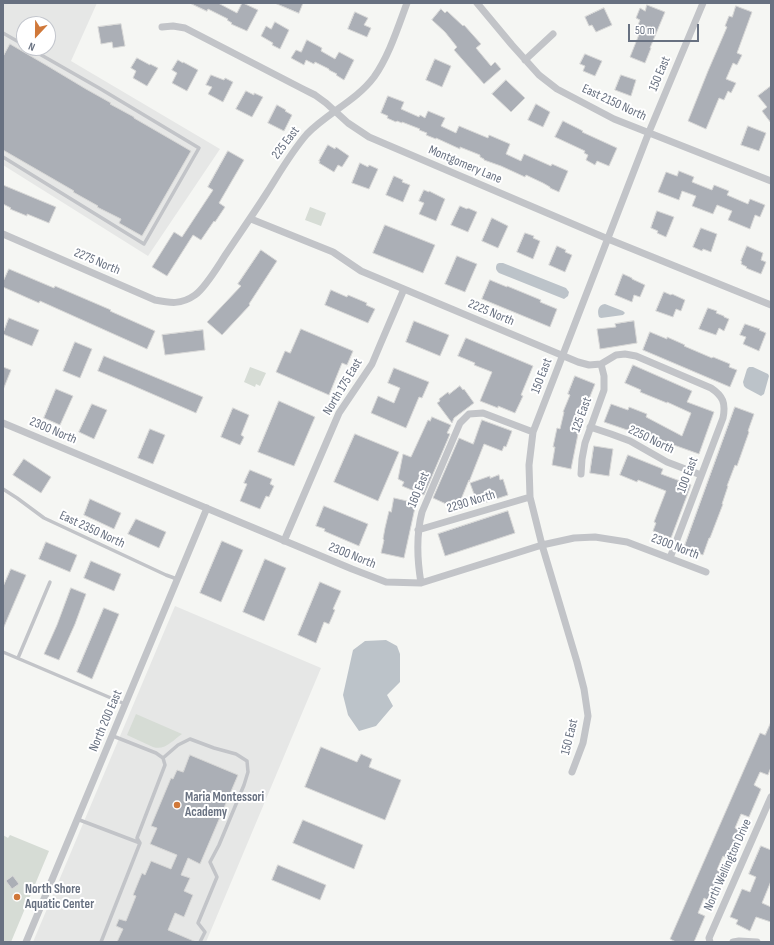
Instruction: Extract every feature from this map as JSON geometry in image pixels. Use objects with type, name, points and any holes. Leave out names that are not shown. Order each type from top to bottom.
[{"type":"street","name":"225 East","points":[[184,301],[196,295],[205,284],[251,219],[298,145],[316,126],[366,87],[380,68],[407,3]]},
{"type":"street","name":"East 2150 North","points":[[477,3],[539,75],[557,89],[614,119],[771,181]]},
{"type":"street","name":"150 East","points":[[572,772],[583,743],[588,716],[584,689],[577,662],[542,545],[530,497],[529,465],[533,432],[649,132],[703,3]]},
{"type":"street","name":"Montgomery Lane","points":[[162,27],[173,26],[185,28],[315,95],[348,123],[370,137],[608,239],[771,305]]},
{"type":"street","points":[[526,60],[553,34]]},
{"type":"street","name":"2225 North","points":[[251,219],[333,252],[356,268],[404,289],[578,362],[589,365],[601,364],[616,356],[625,354],[636,356],[711,388],[718,393],[723,400]]},
{"type":"street","name":"2275 North","points":[[3,234],[155,300],[170,303],[184,301]]},
{"type":"street","name":"North 175 East","points":[[284,541],[340,413],[372,364],[404,289]]},
{"type":"street","name":"125 East","points":[[581,474],[585,443],[604,390],[604,376],[601,364]]},
{"type":"street","name":"100 East","points":[[670,558],[723,418],[723,400]]},
{"type":"street","name":"160 East","points":[[421,582],[418,565],[418,530],[422,512],[460,423],[469,414],[483,413],[533,432]]},
{"type":"street","name":"2300 North","points":[[3,423],[284,541],[386,582],[421,582],[542,545],[574,538],[594,537],[627,542],[706,572]]},
{"type":"street","name":"2250 North","points":[[590,427],[630,442],[667,462],[701,475]]},
{"type":"street","name":"2290 North","points":[[418,530],[530,497]]},
{"type":"street","name":"North 200 East","points":[[26,942],[207,508]]},
{"type":"street","name":"North Wellington Drive","points":[[710,942],[709,938],[771,797]]},
{"type":"street","points":[[733,942],[757,942]]},
{"type":"lane","points":[[3,33],[16,40]]},
{"type":"lane","points":[[3,157],[144,244],[199,148],[43,56]]},
{"type":"lane","name":"East 2350 North","points":[[3,489],[44,518],[178,580]]},
{"type":"lane","points":[[18,658],[50,582]]},
{"type":"lane","points":[[3,652],[126,704]]},
{"type":"lane","points":[[112,736],[156,753],[164,758],[165,765],[137,838],[140,843]]},
{"type":"lane","points":[[164,758],[178,745],[190,739],[236,754],[247,761],[248,772],[244,785],[219,845],[210,862],[217,876],[198,922],[205,932],[200,942]]},
{"type":"lane","points":[[77,820],[140,843]]},
{"type":"lane","points":[[101,942],[140,843]]},
{"type":"shaded area","points":[[3,3],[97,3],[71,61],[220,149],[148,256],[3,165]]},
{"type":"shaded area","points":[[310,207],[326,213],[321,226],[305,220]]},
{"type":"shaded area","points":[[503,263],[566,288],[569,292],[568,296],[564,299],[499,273],[496,268],[497,264]]},
{"type":"shaded area","points":[[605,304],[625,313],[623,315],[601,318],[598,315],[598,311],[601,306]]},
{"type":"shaded area","points":[[250,367],[266,373],[260,386],[256,384],[255,387],[244,382]]},
{"type":"shaded area","points":[[749,367],[753,367],[768,374],[769,376],[764,394],[761,396],[744,386],[743,382]]},
{"type":"shaded area","name":"Maria Montessori Academy","points":[[175,606],[321,668],[206,942],[33,942]]},
{"type":"shaded area","points":[[386,640],[397,646],[400,654],[400,682],[387,695],[393,706],[376,726],[359,731],[348,715],[343,695],[353,650],[365,641]]},
{"type":"shaded area","points":[[136,714],[182,734],[161,748],[153,747],[127,735]]},
{"type":"shaded area","name":"North Shore Aquatic Center","points":[[3,835],[8,838],[10,835],[49,851],[11,942],[3,942]]},
{"type":"building","points":[[190,3],[218,3],[237,13],[243,3],[258,10],[247,31],[231,24],[232,23],[227,20],[228,19],[208,9],[207,11]]},
{"type":"building","points":[[275,3],[303,3],[299,13]]},
{"type":"building","points":[[647,5],[665,12],[645,63],[630,57],[640,32],[636,30],[640,20],[636,18],[640,8],[645,11]]},
{"type":"building","points":[[736,6],[752,12],[737,53],[742,55],[737,65],[733,63],[726,79],[736,83],[731,93],[728,91],[724,100],[719,98],[706,129],[688,121],[727,27],[725,26],[729,16],[732,17]]},
{"type":"building","points":[[604,8],[612,25],[596,32],[592,25],[589,26],[585,17]]},
{"type":"building","points":[[441,9],[445,13],[447,11],[463,26],[464,25],[481,44],[476,48],[491,66],[495,62],[501,69],[484,84],[454,50],[457,47],[445,32],[432,20]]},
{"type":"building","points":[[355,12],[368,18],[364,25],[371,28],[367,37],[348,29]]},
{"type":"building","points":[[275,22],[289,30],[280,49],[272,45],[273,43],[261,36],[266,26],[271,29]]},
{"type":"building","points":[[121,24],[125,46],[113,48],[112,42],[101,44],[98,27]]},
{"type":"building","points":[[307,40],[322,48],[321,51],[335,59],[339,52],[354,60],[344,80],[329,69],[315,62],[314,64],[306,60],[304,65],[291,58],[296,50],[301,52]]},
{"type":"building","points":[[10,44],[16,48],[16,56],[30,56],[191,151],[142,236],[119,223],[121,219],[97,207],[98,206],[73,192],[74,191],[3,150],[3,57]]},
{"type":"building","points":[[585,54],[602,61],[595,76],[583,71],[585,66],[580,64]]},
{"type":"building","points":[[137,58],[158,68],[147,86],[133,78],[136,71],[131,68]]},
{"type":"building","points":[[435,59],[451,66],[442,87],[426,80]]},
{"type":"building","points":[[178,60],[198,70],[187,91],[172,83],[177,73],[172,70]]},
{"type":"building","points":[[211,75],[224,80],[225,78],[233,82],[223,102],[208,94],[212,87],[206,85]]},
{"type":"building","points":[[621,75],[636,80],[631,96],[615,90]]},
{"type":"building","points":[[506,80],[525,98],[511,112],[492,94]]},
{"type":"building","points":[[771,86],[771,123],[762,111],[767,107],[758,96]]},
{"type":"building","points":[[246,91],[263,97],[252,117],[236,109]]},
{"type":"building","points":[[388,96],[404,102],[401,109],[419,117],[420,115],[425,118],[428,111],[445,118],[441,126],[456,133],[459,126],[488,138],[489,135],[510,144],[506,154],[521,161],[524,154],[551,166],[552,164],[568,171],[559,192],[526,175],[525,177],[484,160],[480,157],[480,155],[460,147],[460,149],[426,135],[427,133],[419,130],[420,129],[387,118],[388,116],[381,113]]},
{"type":"building","points":[[536,104],[550,112],[543,127],[528,120]]},
{"type":"building","points":[[277,105],[292,115],[284,131],[268,123]]},
{"type":"building","points":[[563,121],[583,131],[582,132],[617,148],[609,166],[597,161],[595,165],[586,160],[588,155],[584,153],[585,151],[555,137]]},
{"type":"building","points":[[748,126],[766,133],[759,151],[741,145]]},
{"type":"building","points":[[328,145],[335,149],[336,147],[349,156],[342,167],[338,165],[334,172],[319,163]]},
{"type":"building","points":[[228,151],[244,160],[219,203],[225,207],[201,240],[193,235],[167,276],[152,267],[174,232],[182,237],[213,190],[208,187]]},
{"type":"building","points":[[360,163],[368,167],[369,165],[378,169],[369,189],[352,183]]},
{"type":"building","points":[[679,171],[694,177],[692,182],[712,190],[714,185],[729,191],[727,195],[748,204],[750,199],[765,205],[760,217],[755,215],[750,229],[728,220],[732,211],[717,205],[713,214],[692,206],[696,196],[682,191],[679,200],[658,192],[666,172],[677,176]]},
{"type":"building","points":[[394,176],[403,180],[402,182],[410,185],[403,202],[386,195]]},
{"type":"building","points":[[3,185],[56,207],[49,223],[10,209],[11,208],[3,204]]},
{"type":"building","points":[[424,190],[445,199],[436,221],[419,214],[424,203],[419,201]]},
{"type":"building","points":[[460,206],[477,212],[468,232],[451,225]]},
{"type":"building","points":[[657,211],[674,217],[666,237],[657,233],[658,231],[651,228]]},
{"type":"building","points":[[492,218],[508,226],[498,248],[482,241]]},
{"type":"building","points":[[385,225],[435,245],[423,273],[373,253]]},
{"type":"building","points":[[701,228],[717,234],[711,252],[703,249],[702,251],[693,247]]},
{"type":"building","points":[[525,233],[534,236],[533,238],[540,241],[533,259],[517,252]]},
{"type":"building","points":[[557,246],[566,250],[565,252],[572,255],[565,272],[549,265]]},
{"type":"building","points":[[747,246],[763,253],[761,260],[766,262],[761,274],[746,268],[747,267],[741,264]]},
{"type":"building","points":[[261,250],[277,261],[249,304],[250,305],[222,335],[207,322],[241,286],[238,284]]},
{"type":"building","points":[[457,256],[477,264],[465,292],[445,284]]},
{"type":"building","points":[[9,269],[54,288],[55,286],[155,331],[147,349],[40,301],[39,303],[3,287],[3,282]]},
{"type":"building","points":[[623,274],[645,285],[640,297],[634,295],[632,302],[615,295]]},
{"type":"building","points":[[490,280],[541,300],[540,302],[557,309],[550,327],[482,299]]},
{"type":"building","points":[[331,290],[367,303],[366,305],[375,309],[368,323],[325,305]]},
{"type":"building","points":[[664,292],[685,300],[681,311],[676,309],[673,317],[656,311]]},
{"type":"building","points":[[708,308],[717,311],[716,313],[729,319],[724,331],[719,328],[716,335],[699,329]]},
{"type":"building","points":[[9,318],[39,330],[32,346],[3,334]]},
{"type":"building","points":[[414,321],[449,335],[440,356],[406,342]]},
{"type":"building","points":[[634,321],[637,343],[600,349],[597,329],[616,327],[615,324]]},
{"type":"building","points":[[745,324],[760,329],[759,330],[766,333],[759,351],[743,344],[746,337],[740,335]]},
{"type":"building","points":[[301,329],[353,351],[347,365],[342,363],[329,395],[276,372],[285,351],[290,353]]},
{"type":"building","points":[[203,330],[205,350],[165,355],[162,335]]},
{"type":"building","points":[[650,332],[667,339],[667,337],[712,358],[713,357],[730,364],[729,367],[737,370],[730,387],[643,350]]},
{"type":"building","points":[[466,338],[533,366],[521,395],[523,396],[515,413],[480,401],[492,372],[474,365],[475,363],[458,356]]},
{"type":"building","points":[[75,342],[92,349],[80,378],[63,371]]},
{"type":"building","points":[[104,356],[203,397],[196,413],[98,371]]},
{"type":"building","points":[[633,365],[692,391],[687,402],[714,412],[699,454],[671,444],[667,450],[636,433],[604,422],[611,404],[628,410],[629,407],[647,414],[646,417],[682,436],[691,413],[640,392],[641,390],[625,383]]},
{"type":"building","points":[[3,367],[11,370],[3,390]]},
{"type":"building","points":[[394,368],[429,382],[422,398],[419,397],[406,428],[371,413],[378,396],[394,403],[400,388],[388,383]]},
{"type":"building","points":[[575,376],[595,384],[581,419],[571,469],[552,465],[555,447],[553,447],[557,428],[560,429],[563,412],[570,395],[568,394]]},
{"type":"building","points":[[460,386],[474,403],[454,418],[452,423],[437,403],[440,401],[439,399],[448,392],[449,394]]},
{"type":"building","points":[[56,389],[73,396],[60,425],[44,418]]},
{"type":"building","points":[[279,401],[315,417],[294,466],[258,452]]},
{"type":"building","points":[[92,404],[107,410],[94,439],[79,432]]},
{"type":"building","points":[[735,407],[754,414],[737,466],[735,465],[727,486],[723,504],[703,555],[684,548]]},
{"type":"building","points":[[233,408],[249,415],[241,435],[244,437],[240,445],[221,437]]},
{"type":"building","points":[[432,417],[451,425],[447,433],[450,434],[424,495],[402,486],[404,482],[398,479],[403,454],[411,457],[428,420],[430,421]]},
{"type":"building","points":[[482,420],[512,431],[506,447],[504,446],[502,451],[484,444],[469,482],[469,480],[459,504],[457,504],[455,508],[433,498],[459,438],[473,444]]},
{"type":"building","points":[[150,429],[165,435],[153,464],[138,458]]},
{"type":"building","points":[[355,434],[399,452],[378,501],[334,482]]},
{"type":"building","points":[[594,446],[613,449],[609,476],[590,473]]},
{"type":"building","points":[[628,455],[663,469],[661,474],[691,485],[671,538],[653,531],[656,523],[654,522],[666,491],[620,475]]},
{"type":"building","points":[[24,459],[51,477],[41,493],[13,475]]},
{"type":"building","points":[[250,470],[272,479],[270,484],[274,486],[269,497],[266,496],[260,509],[240,501],[247,484],[244,483]]},
{"type":"building","points":[[499,475],[500,480],[503,479],[508,495],[478,505],[470,483],[490,476],[490,478]]},
{"type":"building","points":[[394,498],[416,503],[404,558],[381,553],[389,511],[391,512]]},
{"type":"building","points":[[90,499],[121,513],[114,529],[84,515]]},
{"type":"building","points":[[324,506],[368,524],[359,546],[316,526]]},
{"type":"building","points":[[508,511],[515,533],[445,556],[438,534]]},
{"type":"building","points":[[136,519],[166,532],[159,548],[128,534]]},
{"type":"building","points":[[222,541],[243,550],[221,602],[200,593]]},
{"type":"building","points":[[46,542],[77,555],[70,572],[39,559]]},
{"type":"building","points":[[265,559],[286,568],[264,621],[243,612]]},
{"type":"building","points":[[91,561],[121,574],[114,591],[84,578]]},
{"type":"building","points":[[11,569],[26,575],[3,629],[3,587]]},
{"type":"building","points":[[320,582],[341,591],[333,609],[335,610],[329,624],[324,622],[316,643],[298,635]]},
{"type":"building","points":[[71,588],[86,594],[59,660],[44,654]]},
{"type":"building","points":[[104,608],[119,614],[92,679],[77,672]]},
{"type":"building","points":[[771,722],[771,767],[768,775],[760,772],[754,785],[761,789],[749,817],[741,814],[735,828],[743,831],[730,859],[723,856],[717,870],[724,874],[711,902],[704,898],[698,913],[705,916],[694,942],[676,942],[670,939],[760,733],[765,735]]},
{"type":"building","points":[[321,747],[357,762],[361,754],[372,759],[369,767],[401,780],[385,820],[305,787]]},
{"type":"building","name":"Maria Montessori Academy","points":[[190,755],[238,775],[200,864],[188,858],[181,875],[190,878],[184,891],[193,895],[184,917],[175,913],[168,930],[196,942],[117,942],[123,929],[116,926],[119,919],[126,921],[136,896],[133,895],[142,873],[145,875],[151,861],[171,869],[177,855],[150,844],[157,828],[151,826],[171,778],[173,779],[177,770],[183,772]]},
{"type":"building","points":[[303,820],[363,845],[354,869],[293,843]]},
{"type":"building","points":[[761,846],[771,850],[771,881],[762,903],[771,907],[771,922],[756,917],[750,931],[736,924],[738,920],[730,917],[742,889],[750,892],[756,877],[749,874]]},
{"type":"building","points":[[278,865],[326,885],[320,900],[272,880]]},
{"type":"building","points":[[13,876],[19,884],[12,889],[6,881]]},
{"type":"place","name":"Maria Montessori Academy","points":[[177,805]]},
{"type":"place","name":"North Shore Aquatic Center","points":[[17,897]]}]
